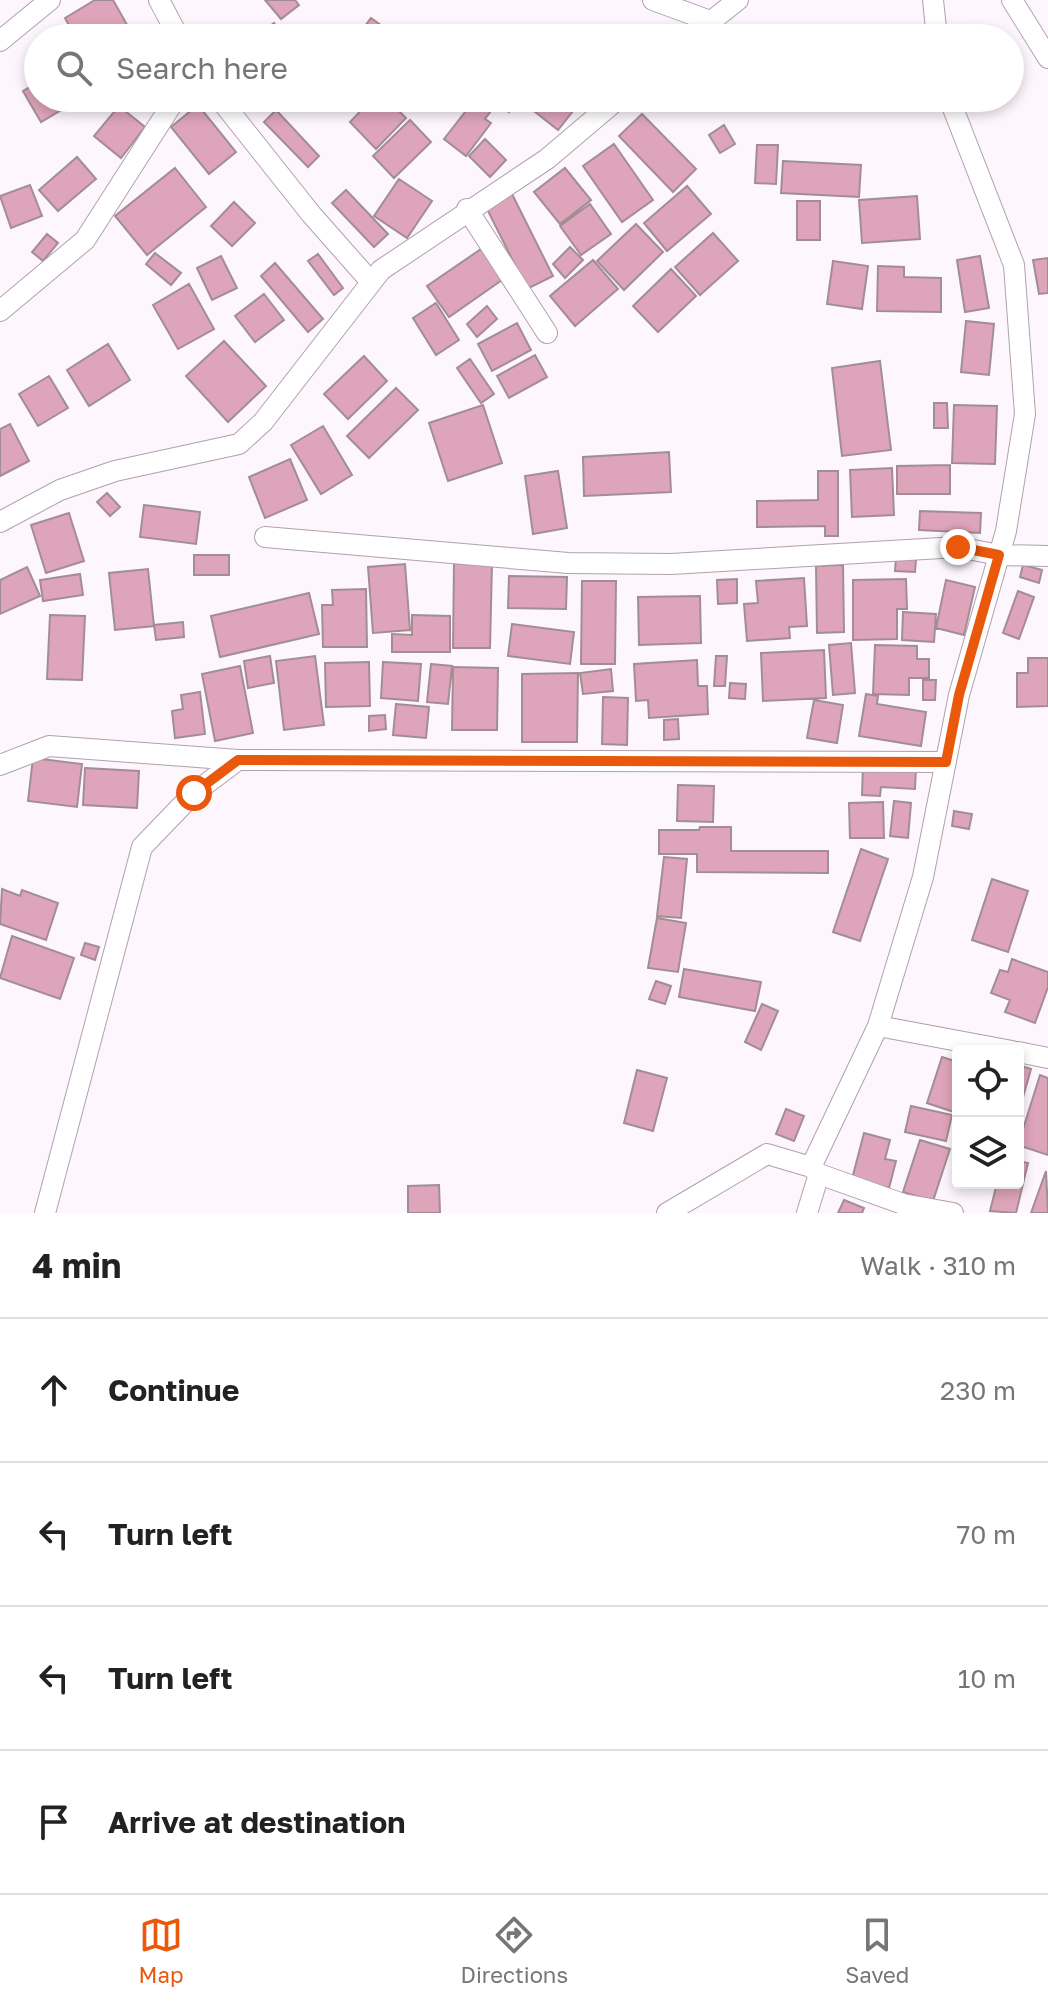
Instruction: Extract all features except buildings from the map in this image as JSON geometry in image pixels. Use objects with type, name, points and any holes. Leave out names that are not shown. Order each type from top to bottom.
[{"type":"street","points":[[0,41],[50,0]]},
{"type":"street","points":[[159,0],[172,24]]},
{"type":"street","points":[[653,0],[710,21]]},
{"type":"street","points":[[706,24],[738,0]]},
{"type":"street","points":[[933,0],[936,24]]},
{"type":"street","points":[[1012,0],[1048,58]]},
{"type":"street","points":[[0,311],[85,240],[167,112]]},
{"type":"street","points":[[230,112],[311,214],[371,282]]},
{"type":"street","points":[[0,522],[60,490],[115,471],[239,444],[263,422],[381,270],[467,209],[547,159],[602,112]]},
{"type":"street","points":[[807,1213],[815,1170],[878,1026],[923,877],[959,695],[999,555],[1025,414],[1014,265],[954,112]]},
{"type":"street","points":[[467,209],[547,333]]},
{"type":"street","points":[[265,537],[568,563],[671,564],[958,547],[999,555],[1048,556]]},
{"type":"street","points":[[0,765],[49,746],[238,760],[946,762]]},
{"type":"street","points":[[45,1213],[142,847],[194,793],[238,760]]},
{"type":"street","points":[[878,1026],[980,1045]]},
{"type":"street","points":[[1024,1053],[1048,1058]]},
{"type":"street","points":[[667,1213],[767,1154],[903,1204],[953,1213]]},
{"type":"route","points":[[194,793],[238,760],[946,762],[959,695],[999,555],[958,547]]}]
